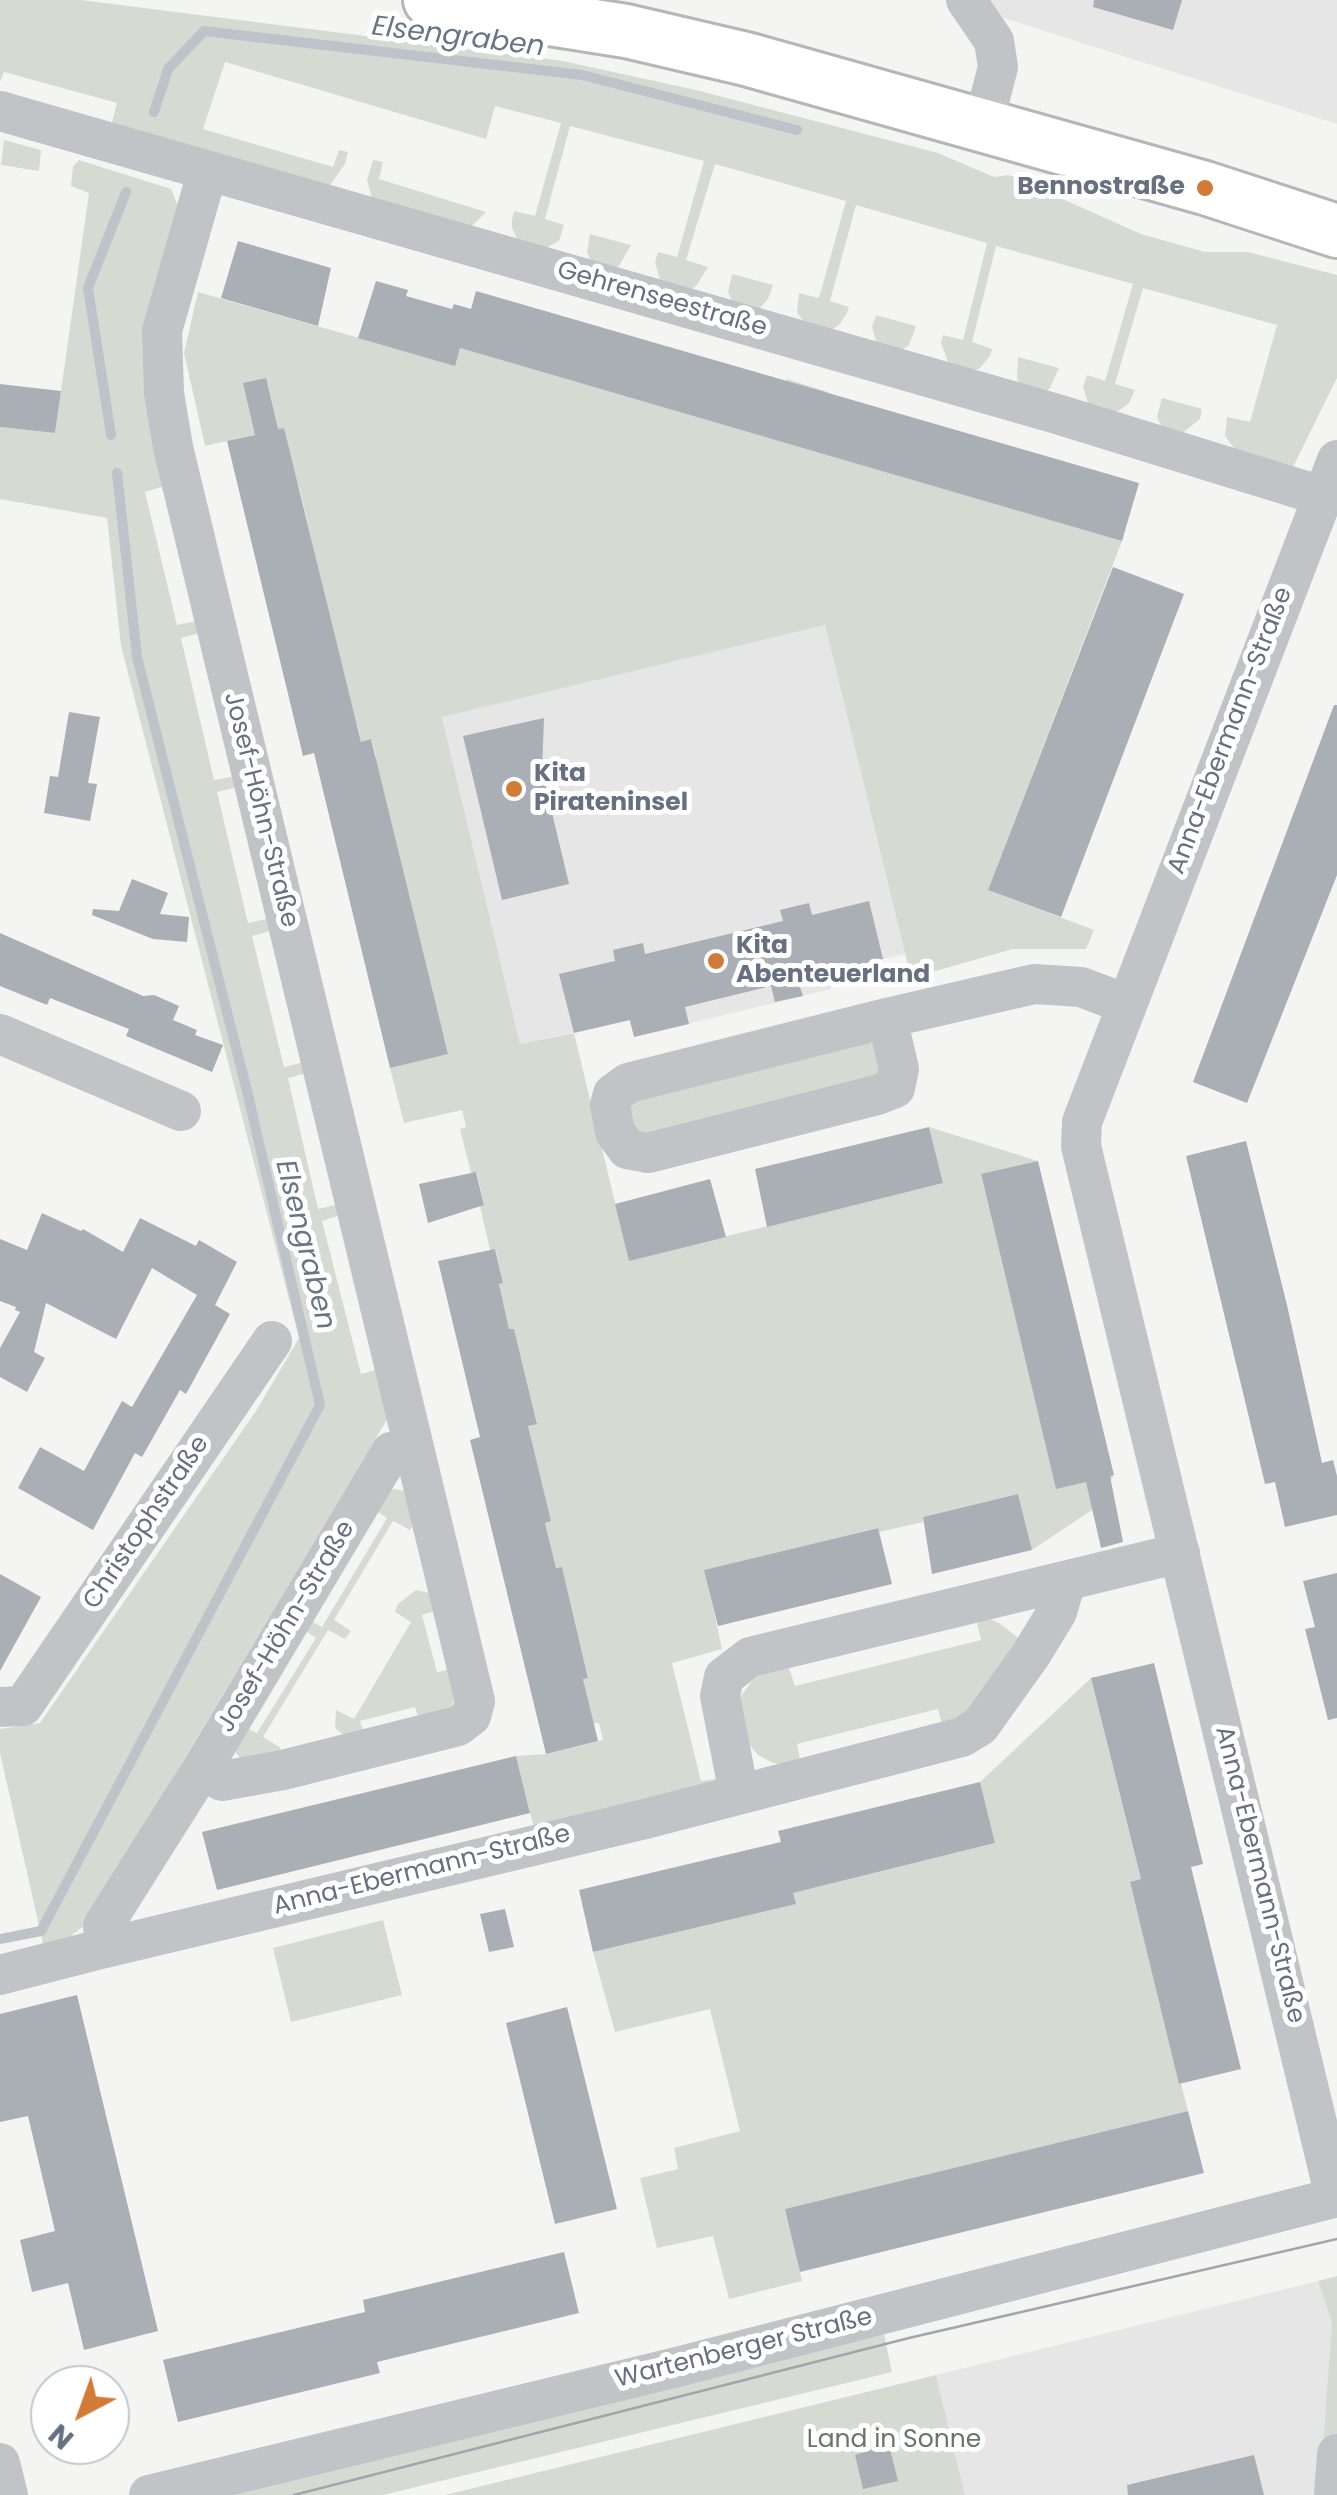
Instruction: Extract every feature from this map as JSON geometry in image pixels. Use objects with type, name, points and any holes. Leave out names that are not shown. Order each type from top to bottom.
[{"type":"main road","points":[[430,0],[626,31],[746,59],[1205,188],[1337,230]]},
{"type":"street","points":[[966,0],[994,41],[998,67],[984,125]]},
{"type":"street","name":"Gehrenseestraße","points":[[0,111],[1057,414],[1332,476]]},
{"type":"street","name":"Josef-Höhn-Straße","points":[[202,1769],[222,1781],[283,1770],[458,1726],[471,1716],[475,1700],[177,464],[164,393],[162,332],[207,172]]},
{"type":"street","name":"Anna-Ebermann-Straße","points":[[1332,476],[1126,1004],[1082,1122],[1081,1146],[1336,2197]]},
{"type":"street","points":[[888,1018],[898,1069],[895,1088],[648,1153],[627,1149],[615,1132],[610,1105],[613,1094],[628,1083],[888,1018],[1034,984],[1081,987],[1126,1004]]},
{"type":"street","points":[[0,1034],[181,1111]]},
{"type":"street","name":"Christophstraße","points":[[11,1706],[272,1341]]},
{"type":"street","name":"Josef-Höhn-Straße","points":[[105,1948],[103,1926],[392,1452],[413,1446]]},
{"type":"street","points":[[739,1794],[720,1696],[724,1678],[750,1658],[1180,1553]]},
{"type":"street","name":"Anna-Ebermann-Straße","points":[[105,1948],[962,1738],[980,1726],[1057,1612],[1066,1581]]},
{"type":"street","points":[[0,1975],[105,1948]]},
{"type":"street","name":"Wartenberger Straße","points":[[149,2495],[658,2372],[1336,2197]]},
{"type":"street","points":[[1334,2495],[1337,2454]]},
{"type":"street","points":[[0,2463],[8,2495]]},
{"type":"shaded area","points":[[980,0],[1337,0],[1337,124],[988,13]]},
{"type":"shaded area","points":[[825,625],[905,954],[827,972],[831,989],[634,1037],[629,1020],[520,1044],[442,716]]},
{"type":"shaded area","points":[[1318,2281],[1332,2323],[1319,2495],[965,2495],[936,2375]]},
{"type":"green space","points":[[0,0],[81,0],[563,61],[696,90],[938,153],[994,177],[1009,175],[1141,234],[1205,252],[1248,252],[1337,275],[1337,378],[1293,467],[1237,452],[1225,436],[1227,417],[1250,422],[1277,325],[1143,288],[1115,384],[1135,390],[1129,403],[1116,413],[1089,407],[1083,387],[1087,375],[1105,381],[1133,284],[996,246],[972,342],[992,349],[979,369],[961,373],[949,365],[941,343],[943,335],[963,340],[987,243],[856,205],[830,301],[849,307],[847,313],[830,331],[807,327],[797,312],[799,293],[819,298],[846,201],[715,164],[686,260],[708,267],[689,291],[661,284],[655,262],[658,252],[677,257],[704,161],[570,126],[545,219],[564,225],[559,241],[542,250],[518,241],[512,220],[514,211],[535,216],[561,123],[495,106],[486,139],[225,62],[203,129],[333,167],[339,150],[348,152],[345,164],[328,188],[111,126],[117,103],[4,72],[0,82]]},
{"type":"green space","points":[[4,140],[41,150],[39,171],[1,165]]},
{"type":"green space","points":[[79,160],[171,189],[178,206],[168,485],[145,492],[177,625],[201,620],[204,632],[181,638],[214,780],[236,776],[239,787],[217,792],[248,923],[271,918],[274,930],[252,936],[284,1067],[304,1062],[307,1073],[288,1078],[318,1209],[340,1204],[343,1214],[322,1221],[361,1374],[382,1368],[388,1418],[85,1925],[67,1939],[44,1948],[0,1753],[0,1729],[40,1723],[256,1411],[299,1338],[121,646],[107,518],[0,499],[0,427],[55,433],[89,193],[71,186],[73,166]]},
{"type":"green space","points":[[373,160],[383,162],[379,179],[486,212],[470,228],[372,198],[367,180]]},
{"type":"green space","points":[[590,234],[631,245],[619,266],[614,269],[591,263],[587,252]]},
{"type":"green space","points":[[732,274],[773,285],[759,309],[734,305],[728,292]]},
{"type":"green space","points":[[198,292],[454,365],[460,348],[769,438],[787,379],[828,392],[812,449],[1122,541],[988,890],[1094,930],[1086,949],[1013,949],[911,978],[825,625],[442,717],[520,1044],[574,1033],[629,1260],[943,1183],[929,1127],[1038,1161],[981,1175],[1056,1488],[1114,1475],[1092,1510],[1032,1550],[1018,1494],[923,1517],[923,1522],[879,1532],[877,1528],[705,1570],[722,1649],[672,1663],[701,1781],[722,1778],[536,1836],[516,1756],[546,1754],[603,1740],[599,1723],[593,1723],[583,1679],[588,1677],[562,1567],[556,1568],[545,1523],[551,1521],[543,1489],[526,1446],[532,1444],[528,1426],[537,1423],[514,1329],[509,1329],[496,1250],[490,1250],[477,1173],[471,1173],[460,1129],[466,1127],[462,1110],[404,1123],[390,1068],[448,1053],[444,1037],[438,1038],[424,957],[370,758],[376,757],[372,740],[361,742],[357,724],[350,725],[300,490],[283,447],[288,446],[284,428],[205,446],[184,353]]},
{"type":"green space","points":[[876,315],[916,326],[909,345],[902,350],[877,345],[872,327]]},
{"type":"green space","points":[[1018,357],[1059,368],[1050,388],[1045,392],[1021,388],[1017,379]]},
{"type":"green space","points":[[1162,398],[1202,409],[1200,419],[1180,435],[1164,431],[1157,417]]},
{"type":"green space","points":[[868,1041],[875,1045],[882,1076],[641,1139],[623,1109],[626,1103]]},
{"type":"green space","points":[[385,1491],[404,1491],[416,1521],[410,1530],[393,1521],[334,1620],[351,1631],[345,1639],[328,1630],[263,1737],[281,1748],[278,1754],[240,1758],[234,1742],[240,1725],[257,1733],[316,1638],[300,1627],[306,1618],[322,1627],[387,1518],[370,1507]]},
{"type":"green space","points":[[416,1590],[430,1593],[443,1608],[422,1615],[437,1672],[456,1668],[458,1690],[454,1701],[449,1709],[421,1727],[415,1707],[360,1721],[366,1739],[348,1739],[335,1728],[336,1710],[354,1719],[411,1622],[395,1612],[398,1604]]},
{"type":"green space","points":[[976,1618],[999,1623],[1021,1640],[994,1691],[943,1729],[938,1709],[797,1744],[801,1765],[790,1766],[758,1755],[746,1741],[739,1710],[741,1696],[765,1671],[788,1665],[795,1686],[981,1640]]},
{"type":"green space","points":[[1091,1678],[1141,1879],[1130,1883],[1188,2111],[786,2209],[802,2281],[729,2299],[713,2236],[657,2248],[640,2178],[678,2169],[674,2148],[740,2131],[710,2009],[615,2032],[593,1952],[795,1904],[793,1893],[995,1843],[980,1782]]},
{"type":"green space","points":[[383,1920],[402,1995],[291,2022],[273,1948]]},
{"type":"green space","points":[[1337,2276],[1337,2495],[1319,2495],[1332,2323],[1318,2281]]},
{"type":"green space","points":[[884,2334],[892,2372],[383,2495],[228,2495]]},
{"type":"green space","name":"Land in Sonne","points":[[936,2375],[965,2495],[445,2495]]},
{"type":"building","points":[[1094,0],[1182,0],[1173,30],[1093,7]]},
{"type":"building","points":[[238,241],[331,268],[318,326],[221,298]]},
{"type":"building","points":[[376,281],[408,290],[406,296],[452,309],[454,304],[471,309],[476,291],[1139,483],[1122,541],[460,348],[455,366],[358,338]]},
{"type":"building","points":[[266,378],[278,429],[284,428],[361,742],[371,739],[448,1054],[390,1068],[314,753],[303,756],[227,441],[255,435],[243,383]]},
{"type":"building","points":[[0,384],[61,391],[55,433],[0,427]]},
{"type":"building","points":[[1113,567],[1184,594],[1061,917],[988,890]]},
{"type":"building","points":[[1334,705],[1337,875],[1247,1103],[1193,1082]]},
{"type":"building","points":[[69,712],[100,717],[88,783],[97,784],[90,821],[44,813],[50,776],[58,777]]},
{"type":"building","points":[[544,718],[542,771],[569,884],[502,900],[463,736]]},
{"type":"building","points":[[132,879],[168,893],[160,914],[189,917],[187,942],[153,939],[92,915],[93,909],[119,911]]},
{"type":"building","points":[[869,901],[883,959],[827,972],[829,980],[800,987],[803,996],[775,1002],[771,986],[685,1007],[689,1024],[634,1037],[630,1020],[574,1033],[559,974],[615,961],[613,950],[643,943],[645,954],[783,921],[780,910],[809,903],[812,915]]},
{"type":"building","points":[[0,933],[143,996],[154,995],[179,1006],[173,1020],[197,1030],[195,1035],[223,1045],[212,1072],[126,1036],[129,1029],[50,998],[47,1005],[0,986]]},
{"type":"building","points":[[929,1127],[943,1183],[767,1227],[755,1169]]},
{"type":"building","points":[[1246,1141],[1322,1463],[1333,1460],[1337,1476],[1337,1515],[1285,1527],[1275,1482],[1265,1484],[1186,1156]]},
{"type":"building","points":[[1038,1161],[1114,1475],[1110,1476],[1123,1542],[1101,1548],[1086,1482],[1056,1489],[981,1174]]},
{"type":"building","points":[[476,1172],[484,1205],[428,1223],[419,1184]]},
{"type":"building","points":[[710,1179],[726,1237],[629,1261],[615,1204]]},
{"type":"building","points":[[42,1213],[83,1229],[123,1252],[140,1218],[196,1246],[199,1240],[237,1262],[215,1305],[230,1314],[186,1394],[180,1390],[142,1457],[135,1453],[93,1530],[18,1488],[40,1447],[84,1471],[122,1401],[132,1407],[197,1295],[152,1268],[116,1339],[46,1303],[34,1352],[45,1358],[27,1392],[0,1377],[0,1348],[20,1312],[0,1301],[0,1239],[27,1250]]},
{"type":"building","points":[[495,1249],[509,1329],[514,1329],[537,1424],[528,1426],[551,1521],[545,1523],[556,1568],[562,1567],[598,1741],[546,1754],[470,1440],[480,1437],[438,1261]]},
{"type":"building","points":[[1018,1494],[1032,1550],[932,1574],[923,1517]]},
{"type":"building","points":[[878,1528],[892,1584],[718,1626],[704,1570]]},
{"type":"building","points":[[1337,1573],[1337,1718],[1328,1720],[1305,1629],[1315,1627],[1303,1581]]},
{"type":"building","points":[[0,1574],[41,1597],[0,1671]]},
{"type":"building","points":[[1154,1663],[1203,1864],[1191,1867],[1241,2069],[1179,2084],[1130,1882],[1141,1879],[1091,1678]]},
{"type":"building","points":[[516,1756],[530,1813],[217,1890],[202,1832]]},
{"type":"building","points":[[980,1782],[995,1843],[793,1893],[796,1904],[593,1952],[579,1890],[781,1842],[778,1831]]},
{"type":"building","points":[[505,1909],[514,1947],[489,1952],[480,1914]]},
{"type":"building","points":[[77,1995],[158,2331],[84,2350],[68,2283],[32,2292],[20,2240],[55,2231],[28,2116],[0,2122],[0,2014]]},
{"type":"building","points":[[567,2007],[617,2209],[555,2224],[506,2023]]},
{"type":"building","points":[[1188,2111],[1204,2173],[800,2272],[785,2209]]},
{"type":"building","points":[[564,2252],[579,2313],[377,2362],[380,2373],[178,2422],[163,2360],[365,2312],[363,2300]]},
{"type":"building","points":[[889,2445],[898,2481],[863,2489],[855,2455]]},
{"type":"building","points":[[1254,2455],[1264,2495],[1128,2495],[1127,2485]]},
{"type":"waterway","name":"Elsengraben","points":[[154,112],[168,69],[204,31],[582,75],[797,130]]},
{"type":"waterway","name":"Elsengraben","points":[[111,435],[88,288],[126,192]]},
{"type":"waterway","name":"Elsengraben","points":[[0,1939],[41,1931],[320,1405],[247,1091],[137,657],[117,473]]},
{"type":"tram line","points":[[294,2495],[909,2338],[1337,2239]]},
{"type":"place","name":"Bennostraße","points":[[1205,188]]},
{"type":"place","name":"Kita Pirateninsel","points":[[514,789]]},
{"type":"place","name":"Kita Abenteuerland","points":[[716,961]]}]
